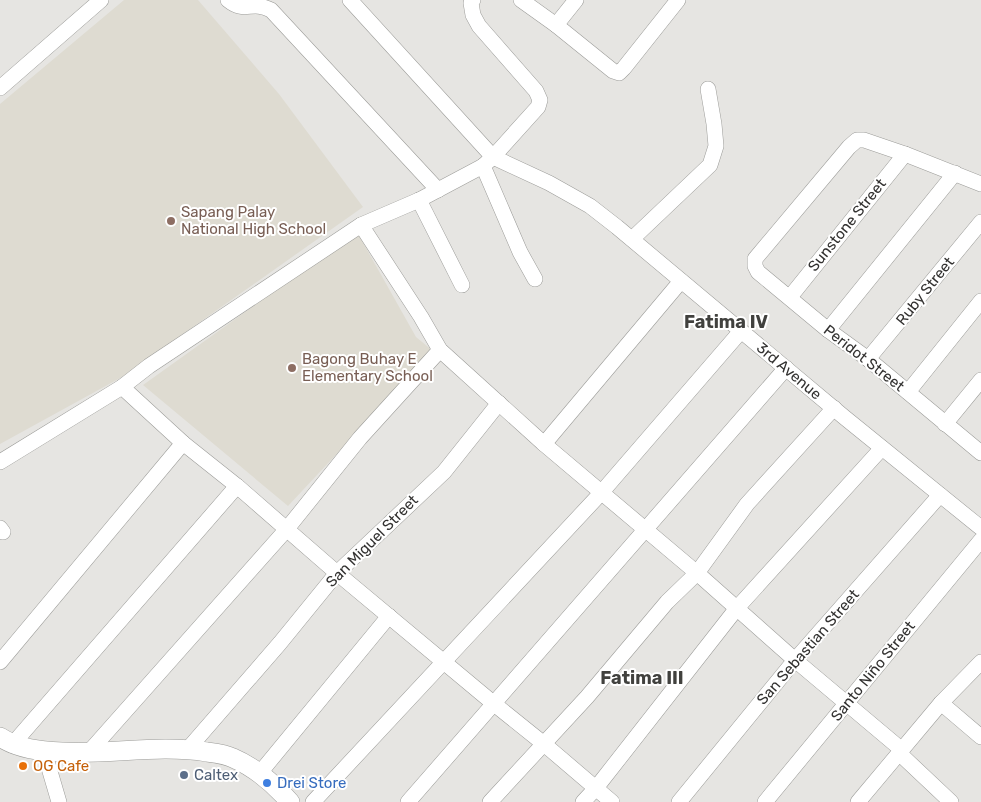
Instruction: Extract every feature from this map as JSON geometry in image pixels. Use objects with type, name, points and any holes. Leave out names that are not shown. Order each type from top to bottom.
[{"type":"main road","points":[[6,741],[44,751],[89,752],[171,748],[232,757],[259,774],[290,802]]},
{"type":"street","points":[[0,88],[101,0]]},
{"type":"street","points":[[228,0],[235,5],[242,6],[255,3],[263,4],[271,10],[438,190]]},
{"type":"street","points":[[350,0],[488,161],[520,252],[535,279]]},
{"type":"street","points":[[0,462],[122,387],[148,366],[361,225],[419,200],[488,161],[538,107],[540,100],[536,91],[479,26],[473,15],[471,3],[473,0]]},
{"type":"street","points":[[521,0],[556,25],[613,71],[619,73],[678,0]]},
{"type":"street","points":[[556,25],[576,0]]},
{"type":"street","points":[[632,239],[710,165],[716,146],[708,89]]},
{"type":"street","name":"Peridot Street","points":[[905,154],[864,140],[858,140],[849,147],[755,259],[754,266],[758,272],[828,330],[868,359],[981,453]]},
{"type":"street","points":[[905,154],[981,184]]},
{"type":"street","name":"Sunstone Street","points":[[790,297],[905,154]]},
{"type":"street","name":"3rd Avenue","points":[[488,161],[549,184],[590,206],[981,528]]},
{"type":"street","points":[[828,330],[955,174]]},
{"type":"street","points":[[419,200],[462,285]]},
{"type":"street","name":"Ruby Street","points":[[868,359],[981,222]]},
{"type":"street","points":[[361,225],[421,316],[440,350],[544,444],[697,572],[795,660],[848,703],[951,802]]},
{"type":"street","points":[[544,444],[681,281]]},
{"type":"street","points":[[908,392],[981,301]]},
{"type":"street","points":[[313,802],[445,663],[601,493],[741,331]]},
{"type":"street","points":[[89,752],[286,530],[360,438],[440,350]]},
{"type":"street","points":[[408,802],[786,368]]},
{"type":"street","points":[[946,424],[979,385]]},
{"type":"street","points":[[122,387],[183,443],[237,486],[337,573],[612,802]]},
{"type":"street","name":"San Miguel Street","points":[[188,749],[280,643],[337,573],[444,472],[499,403]]},
{"type":"street","points":[[490,802],[587,697],[667,602],[697,572],[746,504],[834,408]]},
{"type":"street","points":[[0,662],[183,443]]},
{"type":"street","points":[[583,802],[737,608],[882,448]]},
{"type":"street","points":[[6,741],[237,486]]},
{"type":"street","name":"San Sebastian Street","points":[[679,802],[795,660],[940,495]]},
{"type":"street","name":"Santo Niño Street","points":[[764,802],[848,703],[981,540]]},
{"type":"street","points":[[259,774],[389,616]]},
{"type":"street","points":[[858,802],[941,702],[981,662]]},
{"type":"street","points":[[941,702],[981,737]]},
{"type":"street","points":[[44,751],[59,802]]},
{"type":"shaded area","name":"Sapang Palay National High School","points":[[124,0],[198,0],[279,94],[363,207],[122,377],[0,444],[0,104]]},
{"type":"shaded area","name":"Bagong Buhay E Elementary School","points":[[357,232],[416,337],[433,351],[288,506],[143,385]]},
{"type":"place","name":"Sapang Palay National High School","points":[[171,221]]},
{"type":"place","name":"Bagong Buhay E Elementary School","points":[[292,368]]},
{"type":"place","name":"OG Cafe","points":[[23,766]]},
{"type":"place","name":"Caltex","points":[[184,775]]},
{"type":"place","name":"Drei Store","points":[[267,783]]},
{"type":"district","name":"Fatima IV","points":[[726,322]]},
{"type":"district","name":"Fatima III","points":[[642,678]]}]
